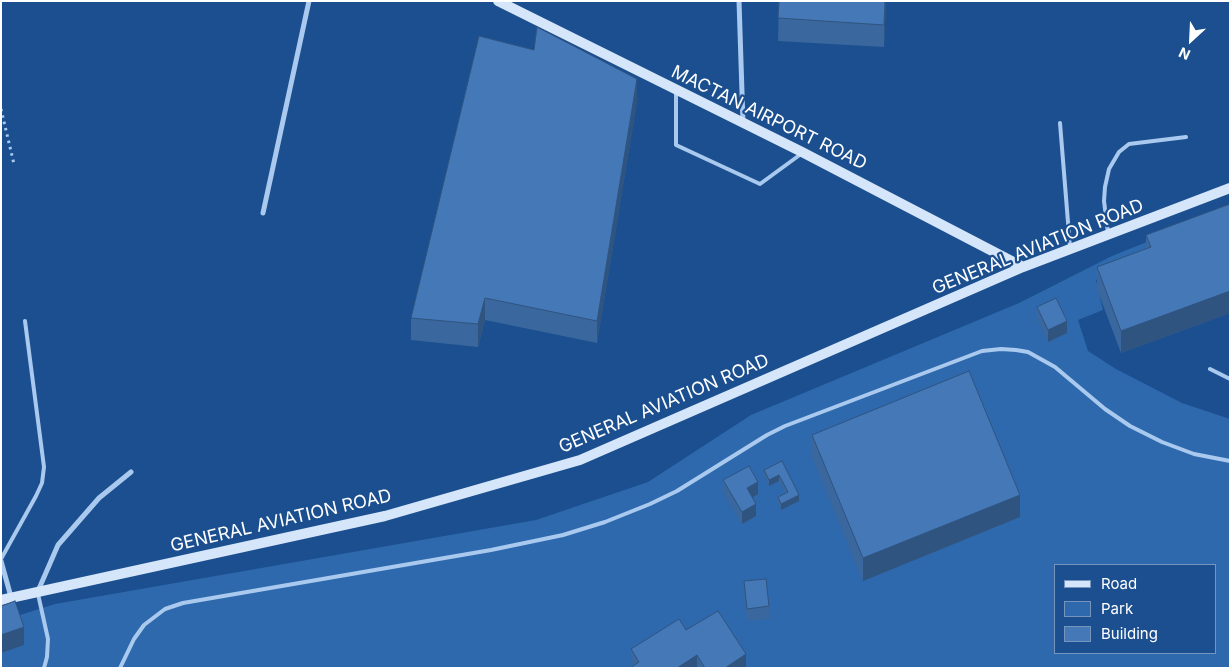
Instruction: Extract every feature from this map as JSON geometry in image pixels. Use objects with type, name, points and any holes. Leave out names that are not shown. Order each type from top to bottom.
[{"type":"main road","name":"MACTAN AIRPORT ROAD","points":[[498,1],[802,152],[1024,267]]},
{"type":"main road","name":"GENERAL AVIATION ROAD","points":[[6,598],[384,516],[580,460],[1024,267],[1230,188]]},
{"type":"street","points":[[263,213],[309,1]]},
{"type":"street","points":[[739,1],[743,123]]},
{"type":"street","points":[[38,591],[58,545],[99,498],[131,472]]},
{"type":"street","points":[[1,560],[6,598]]},
{"type":"lane","points":[[676,90],[676,145],[760,184],[802,152]]},
{"type":"lane","points":[[1060,123],[1070,250]]},
{"type":"lane","points":[[1108,235],[1104,201],[1105,187],[1109,169],[1118,152],[1129,144],[1186,137]]},
{"type":"lane","points":[[1,560],[36,496],[42,483],[44,467],[25,321]]},
{"type":"lane","points":[[120,668],[134,638],[144,625],[165,609],[183,603],[491,550],[563,535],[605,522],[677,491],[767,435],[785,426],[982,351],[1001,349],[1028,352],[1055,367],[1105,409],[1130,426],[1162,442],[1194,454],[1230,461]]},
{"type":"lane","points":[[1210,369],[1230,379]]},
{"type":"lane","points":[[38,591],[48,639],[44,668]]},
{"type":"path","points":[[1,109],[14,164]]},
{"type":"green space","points":[[1159,237],[1148,260],[1096,280],[1103,310],[1078,320],[1088,351],[1116,369],[1182,403],[1230,419],[1230,668],[1,668],[1,621],[55,604],[536,520],[648,482],[751,415],[1019,303],[1112,256]]},
{"type":"building","points":[[779,1],[885,1],[884,25],[778,18]]},
{"type":"building","points":[[537,27],[637,79],[597,321],[485,298],[478,324],[411,318],[479,36],[534,50]]},
{"type":"building","points":[[1230,204],[1230,291],[1121,331],[1097,267],[1151,247],[1146,235]]},
{"type":"building","points":[[1056,298],[1067,321],[1048,330],[1037,307]]},
{"type":"building","points":[[969,371],[1020,495],[863,558],[812,435]]},
{"type":"building","points":[[782,461],[799,495],[781,504],[778,497],[788,492],[779,475],[769,480],[764,470]]},
{"type":"building","points":[[749,466],[758,482],[747,488],[756,504],[742,512],[723,480]]},
{"type":"building","points":[[766,579],[769,606],[747,609],[744,581]]},
{"type":"building","points":[[15,601],[24,627],[1,635],[1,606]]},
{"type":"building","points":[[718,611],[746,654],[725,668],[705,668],[697,655],[677,668],[630,668],[639,662],[631,649],[679,619],[686,630]]}]
